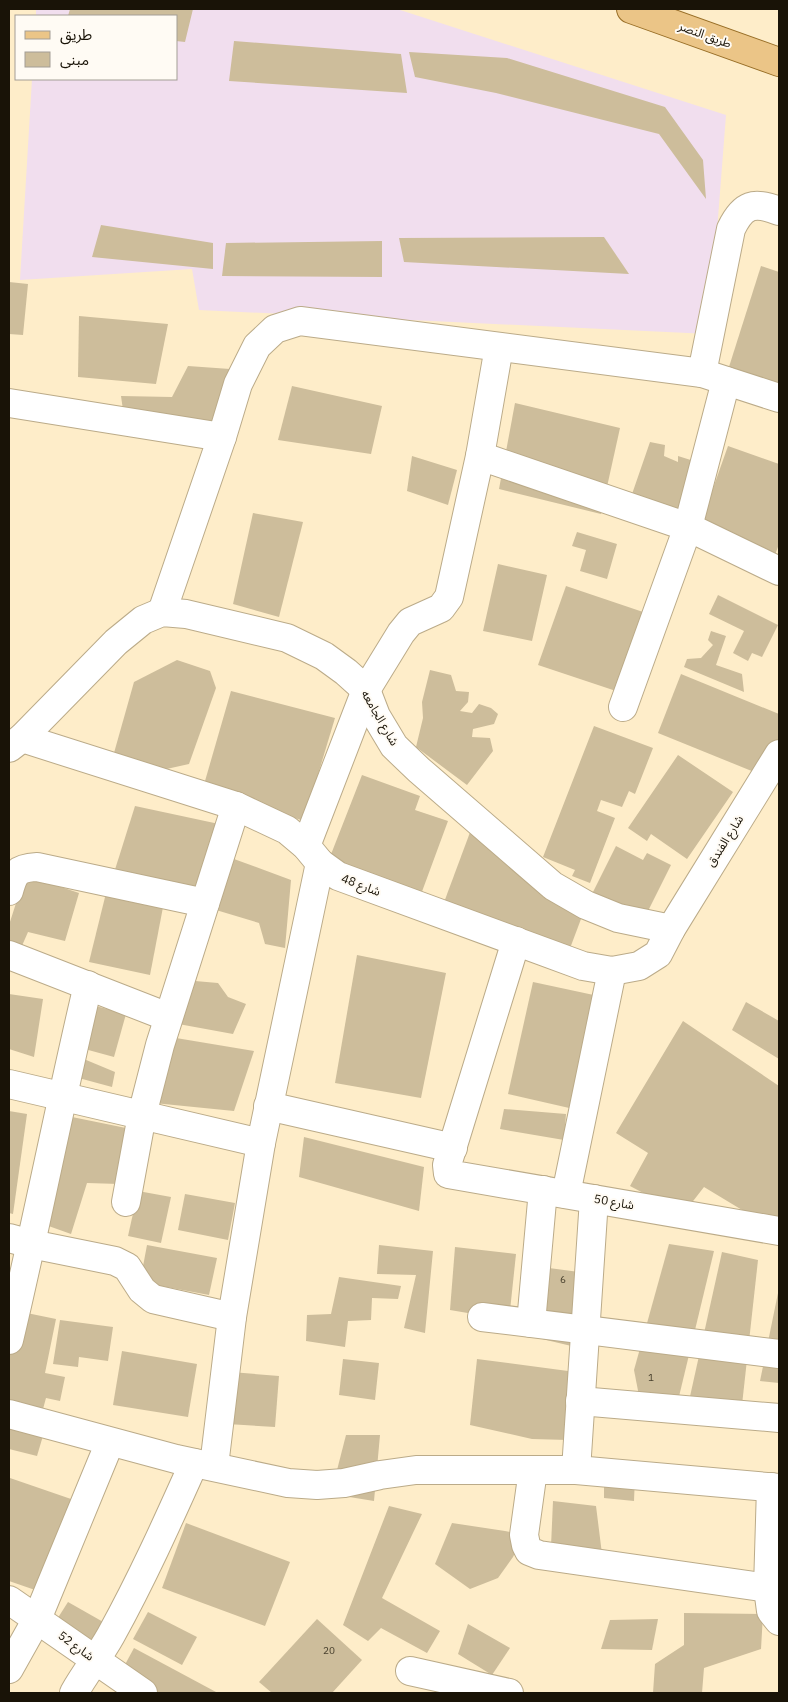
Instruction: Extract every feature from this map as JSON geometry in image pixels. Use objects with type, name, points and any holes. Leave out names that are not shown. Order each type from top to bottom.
[{"type":"main road","name":"طريق النصر","points":[[631,9],[779,62]]},
{"type":"street","points":[[623,707],[688,527],[714,377],[731,229],[738,215],[750,206],[767,207],[779,211]]},
{"type":"street","points":[[15,743],[116,642],[143,620],[162,612],[222,437],[238,384],[257,346],[275,329],[300,322],[499,347],[714,377],[779,398]]},
{"type":"street","points":[[74,1693],[109,1638],[204,1464],[232,1318],[261,1143],[313,854],[366,690],[401,633],[410,622],[441,608],[450,597],[480,456],[499,347]]},
{"type":"street","points":[[9,403],[222,437]]},
{"type":"street","points":[[480,456],[688,527],[779,571]]},
{"type":"street","name":"شارع الجامعه","points":[[162,612],[186,614],[287,638],[324,656],[366,690],[376,716],[394,746],[552,886],[618,918],[671,929]]},
{"type":"street","name":"شارع 48","points":[[15,743],[236,806],[287,830],[338,876],[584,966],[612,971],[639,966],[658,954],[671,929]]},
{"type":"street","name":"شارع الفندق","points":[[671,929],[779,754]]},
{"type":"street","points":[[126,1202],[142,1115],[168,1017],[236,806]]},
{"type":"street","points":[[9,891],[13,878],[20,870],[37,867],[205,903]]},
{"type":"street","points":[[450,1161],[516,941]]},
{"type":"street","points":[[9,955],[168,1017]]},
{"type":"street","points":[[531,1323],[555,1192],[612,971]]},
{"type":"street","points":[[9,1340],[20,1241],[62,1096],[88,985]]},
{"type":"street","points":[[9,1084],[261,1143]]},
{"type":"street","name":"شارع 50","points":[[268,1106],[555,1192],[779,1231]]},
{"type":"street","points":[[576,1470],[594,1199]]},
{"type":"street","points":[[20,1241],[115,1261],[127,1267],[142,1290],[153,1299],[232,1318]]},
{"type":"street","points":[[482,1317],[779,1354]]},
{"type":"street","points":[[580,1402],[779,1418]]},
{"type":"street","points":[[9,1414],[110,1442],[249,1476],[288,1483],[317,1485],[344,1483],[416,1470],[576,1470],[775,1487],[768,1588],[771,1611],[779,1621]]},
{"type":"street","points":[[9,1669],[37,1618],[110,1442]]},
{"type":"street","points":[[533,1470],[524,1535],[526,1545],[530,1551],[539,1555],[768,1588]]},
{"type":"street","name":"شارع 52","points":[[9,1600],[143,1693]]},
{"type":"street","points":[[410,1671],[509,1693]]},
{"type":"shaded area","points":[[36,9],[100,9],[127,15],[36,15]]},
{"type":"shaded area","points":[[187,9],[397,9],[726,115],[709,334],[199,310],[192,269],[20,280],[32,80],[178,80],[178,24]]},
{"type":"building","points":[[70,9],[193,9],[185,42],[178,41],[178,15],[68,15]]},
{"type":"building","points":[[234,41],[401,54],[407,93],[229,81]]},
{"type":"building","points":[[409,52],[507,58],[665,107],[703,160],[706,199],[659,134],[496,93],[415,77]]},
{"type":"building","points":[[101,225],[213,243],[213,269],[92,257]]},
{"type":"building","points":[[604,237],[629,274],[404,262],[399,238]]},
{"type":"building","points":[[382,241],[382,277],[222,276],[226,243]]},
{"type":"building","points":[[761,266],[779,272],[779,386],[728,370]]},
{"type":"building","points":[[9,282],[28,284],[23,335],[9,334]]},
{"type":"building","points":[[79,316],[168,324],[156,384],[78,377]]},
{"type":"building","points":[[188,366],[230,369],[213,424],[123,410],[121,396],[172,397]]},
{"type":"building","points":[[292,386],[382,406],[371,454],[278,440]]},
{"type":"building","points":[[515,403],[620,428],[601,514],[499,489]]},
{"type":"building","points":[[650,442],[665,445],[664,456],[678,462],[678,456],[697,462],[684,512],[631,497]]},
{"type":"building","points":[[728,446],[779,464],[779,544],[775,555],[699,528]]},
{"type":"building","points":[[412,456],[457,470],[448,505],[407,491]]},
{"type":"building","points":[[253,513],[303,522],[279,617],[233,604]]},
{"type":"building","points":[[577,532],[617,544],[607,579],[580,571],[586,550],[572,546]]},
{"type":"building","points":[[498,564],[547,575],[532,641],[483,631]]},
{"type":"building","points":[[566,586],[649,614],[622,693],[538,665]]},
{"type":"building","points":[[718,595],[778,625],[762,657],[752,653],[748,661],[733,653],[744,631],[709,614]]},
{"type":"building","points":[[711,631],[726,636],[716,665],[742,674],[744,692],[684,667],[687,659],[701,658],[713,645],[708,640]]},
{"type":"building","points":[[177,660],[210,671],[216,688],[189,764],[153,772],[112,760],[134,682]]},
{"type":"building","points":[[430,670],[451,675],[456,691],[469,692],[468,702],[460,711],[472,713],[479,704],[491,708],[498,714],[494,724],[473,729],[472,737],[490,738],[493,751],[467,785],[416,747],[423,718],[422,702]]},
{"type":"building","points":[[681,674],[779,714],[779,738],[764,776],[658,733]]},
{"type":"building","points":[[231,691],[335,718],[304,821],[203,788]]},
{"type":"building","points":[[594,726],[653,748],[635,794],[629,791],[622,807],[601,800],[597,811],[615,818],[590,883],[572,876],[575,870],[543,857]]},
{"type":"building","points":[[678,755],[733,792],[687,859],[651,834],[647,841],[628,828]]},
{"type":"building","points":[[362,775],[420,796],[415,810],[448,821],[420,897],[328,862]]},
{"type":"building","points":[[135,806],[219,824],[200,890],[113,876]]},
{"type":"building","points":[[472,827],[584,911],[569,951],[443,905]]},
{"type":"building","points":[[616,846],[643,860],[647,853],[671,865],[645,917],[593,892]]},
{"type":"building","points":[[234,859],[291,880],[285,948],[265,944],[259,923],[216,910]]},
{"type":"building","points":[[25,875],[79,893],[65,941],[28,932],[21,948],[9,944],[9,925]]},
{"type":"building","points":[[107,889],[164,902],[150,975],[89,962]]},
{"type":"building","points":[[357,955],[446,973],[421,1098],[335,1083]]},
{"type":"building","points":[[195,981],[218,983],[228,997],[246,1004],[233,1034],[173,1023]]},
{"type":"building","points":[[533,982],[603,997],[578,1110],[508,1094]]},
{"type":"building","points":[[9,994],[43,999],[34,1057],[9,1049]]},
{"type":"building","points":[[746,1002],[779,1021],[779,1059],[732,1030]]},
{"type":"building","points":[[92,1005],[126,1014],[114,1057],[81,1048]]},
{"type":"building","points":[[683,1021],[779,1086],[779,1228],[777,1231],[704,1187],[683,1214],[630,1186],[648,1153],[616,1133]]},
{"type":"building","points":[[170,1037],[254,1051],[234,1111],[154,1103]]},
{"type":"building","points":[[79,1057],[115,1072],[112,1087],[75,1077]]},
{"type":"building","points":[[504,1109],[566,1114],[564,1140],[500,1129]]},
{"type":"building","points":[[9,1111],[27,1114],[13,1214],[9,1213]]},
{"type":"building","points":[[72,1117],[126,1128],[119,1184],[87,1183],[71,1234],[43,1224]]},
{"type":"building","points":[[304,1137],[424,1167],[419,1211],[299,1177]]},
{"type":"building","points":[[138,1191],[171,1197],[161,1243],[128,1236]]},
{"type":"building","points":[[185,1194],[235,1203],[228,1240],[178,1230]]},
{"type":"building","points":[[669,1244],[714,1251],[676,1409],[641,1406],[634,1370]]},
{"type":"building","points":[[147,1245],[217,1258],[209,1295],[140,1282]]},
{"type":"building","points":[[379,1245],[433,1251],[425,1333],[404,1328],[416,1275],[377,1274]]},
{"type":"building","points":[[455,1247],[516,1254],[509,1320],[450,1310]]},
{"type":"building","points":[[722,1252],[758,1260],[741,1414],[687,1410]]},
{"type":"building","points":[[549,1268],[579,1272],[584,1349],[542,1339]]},
{"type":"building","points":[[339,1277],[401,1286],[398,1299],[372,1298],[371,1320],[348,1321],[345,1347],[306,1341],[307,1315],[331,1314]]},
{"type":"building","points":[[779,1293],[779,1383],[760,1381]]},
{"type":"building","points":[[17,1311],[56,1319],[45,1373],[65,1377],[60,1401],[46,1398],[43,1409],[9,1402],[9,1351]]},
{"type":"building","points":[[60,1320],[113,1327],[108,1361],[79,1357],[78,1367],[53,1364]]},
{"type":"building","points":[[122,1351],[197,1364],[188,1417],[113,1405]]},
{"type":"building","points":[[343,1359],[379,1363],[375,1400],[339,1395]]},
{"type":"building","points":[[477,1359],[583,1373],[568,1440],[532,1439],[470,1425]]},
{"type":"building","points":[[231,1372],[279,1376],[275,1427],[227,1424]]},
{"type":"building","points":[[9,1419],[45,1429],[37,1456],[9,1449]]},
{"type":"building","points":[[346,1435],[380,1435],[374,1501],[337,1495],[336,1474]]},
{"type":"building","points":[[604,1460],[635,1475],[634,1501],[604,1498]]},
{"type":"building","points":[[10,1478],[71,1499],[38,1591],[9,1581]]},
{"type":"building","points":[[553,1501],[596,1506],[605,1578],[550,1569]]},
{"type":"building","points":[[389,1506],[422,1514],[382,1598],[440,1631],[427,1653],[381,1628],[368,1641],[343,1625]]},
{"type":"building","points":[[186,1523],[290,1562],[265,1626],[162,1588]]},
{"type":"building","points":[[452,1523],[524,1535],[513,1557],[498,1578],[470,1589],[435,1564]]},
{"type":"building","points":[[68,1602],[105,1623],[92,1646],[54,1624]]},
{"type":"building","points":[[148,1612],[197,1637],[182,1665],[133,1639]]},
{"type":"building","points":[[684,1613],[763,1614],[761,1649],[704,1668],[702,1693],[653,1693],[655,1664],[684,1645]]},
{"type":"building","points":[[317,1619],[362,1660],[332,1693],[272,1693],[259,1682]]},
{"type":"building","points":[[658,1619],[652,1650],[601,1649],[610,1620]]},
{"type":"building","points":[[468,1624],[510,1648],[492,1675],[458,1654]]},
{"type":"building","points":[[134,1648],[216,1692],[160,1693],[121,1672]]}]
